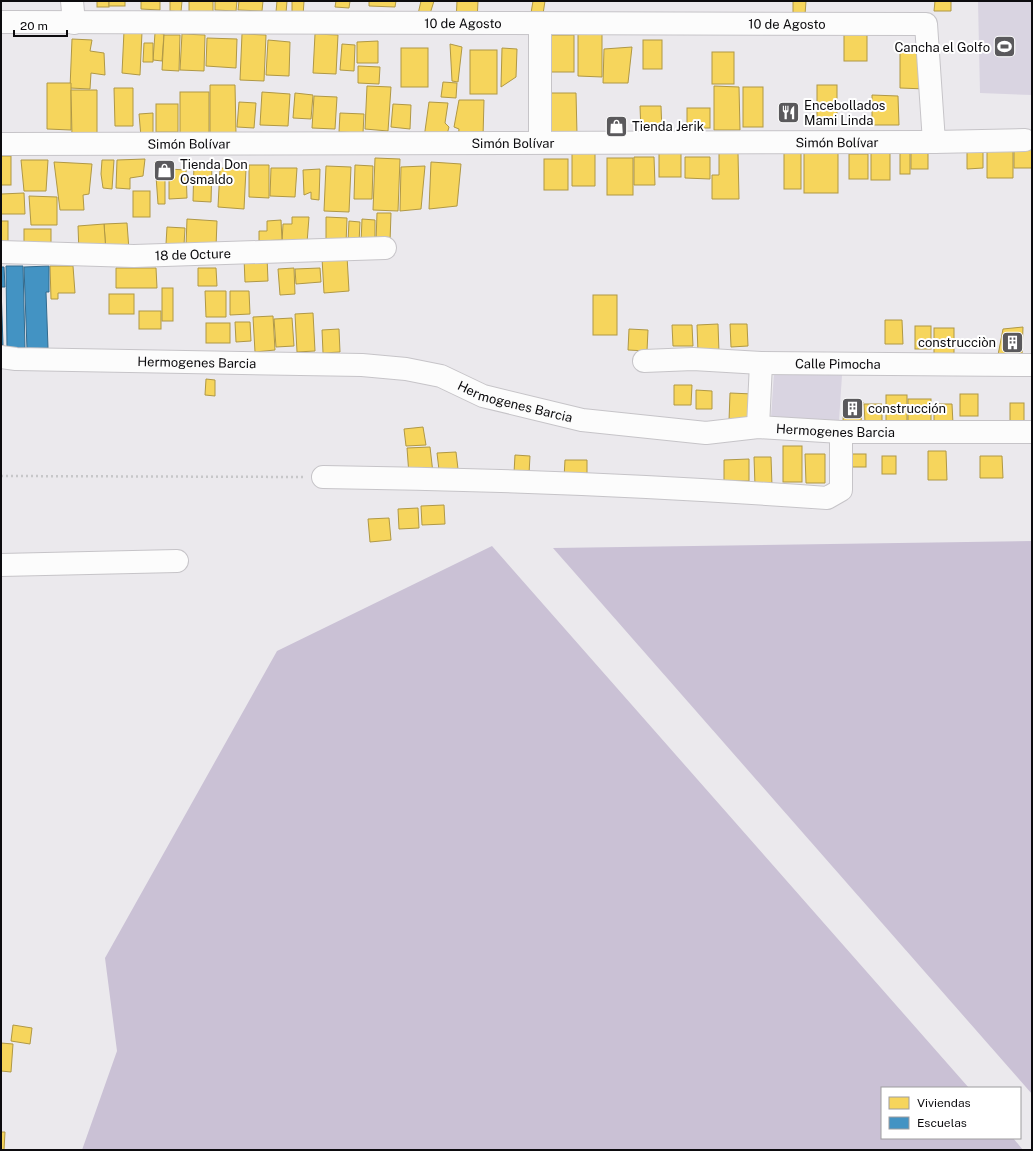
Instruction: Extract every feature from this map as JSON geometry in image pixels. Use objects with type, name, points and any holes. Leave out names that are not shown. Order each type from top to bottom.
[{"type":"street","points":[[72,1],[74,23]]},
{"type":"street","name":"10 de Agosto","points":[[1,22],[926,24],[934,142]]},
{"type":"street","points":[[540,24],[540,142]]},
{"type":"street","name":"Simón Bolívar","points":[[1,144],[934,142],[1026,140]]},
{"type":"street","name":"18 de Octure","points":[[1,252],[134,256],[385,248]]},
{"type":"street","name":"Hermogenes Barcia","points":[[1,357],[16,359],[362,365],[406,369],[441,376],[483,396],[582,420],[706,433],[758,427],[841,432],[1032,432]]},
{"type":"street","name":"Calle Pimocha","points":[[644,361],[693,359],[761,363],[1032,364]]},
{"type":"street","points":[[758,427],[761,363]]},
{"type":"street","points":[[323,477],[476,479],[686,488],[827,498],[841,490],[841,432]]},
{"type":"street","points":[[1,565],[176,561]]},
{"type":"path","points":[[1,476],[323,477]]},
{"type":"shaded area","name":"Cancha el Golfo","points":[[978,1],[1032,1],[1032,95],[980,93]]},
{"type":"shaded area","points":[[774,373],[842,375],[839,421],[771,418]]},
{"type":"shaded area","points":[[1032,541],[1032,1094],[553,548]]},
{"type":"shaded area","points":[[492,546],[968,1087],[881,1087],[881,1139],[1014,1139],[1023,1150],[82,1150],[117,1051],[105,958],[277,651]]},
{"type":"building: Viviendas","points":[[97,1],[109,1],[109,7],[97,7]]},
{"type":"building: Viviendas","points":[[109,1],[125,1],[125,6],[109,6]]},
{"type":"building: Viviendas","points":[[141,1],[160,1],[160,10],[141,9]]},
{"type":"building: Viviendas","points":[[170,1],[182,1],[181,12],[170,11]]},
{"type":"building: Viviendas","points":[[189,1],[213,1],[213,14],[189,12]]},
{"type":"building: Viviendas","points":[[215,1],[237,1],[236,11],[215,10]]},
{"type":"building: Viviendas","points":[[239,1],[263,1],[262,11],[238,10]]},
{"type":"building: Viviendas","points":[[277,1],[287,1],[286,13],[276,12]]},
{"type":"building: Viviendas","points":[[292,1],[304,1],[303,16],[292,14]]},
{"type":"building: Viviendas","points":[[336,1],[350,1],[349,8],[335,7]]},
{"type":"building: Viviendas","points":[[369,1],[396,1],[395,7],[369,6]]},
{"type":"building: Viviendas","points":[[421,1],[434,1],[429,17],[418,14]]},
{"type":"building: Viviendas","points":[[457,1],[478,1],[477,22],[456,21]]},
{"type":"building: Viviendas","points":[[533,1],[545,1],[543,14],[531,13]]},
{"type":"building: Viviendas","points":[[793,1],[806,1],[805,15],[793,15]]},
{"type":"building: Viviendas","points":[[935,1],[951,1],[951,11],[934,11]]},
{"type":"building: Viviendas","points":[[124,31],[142,32],[140,75],[122,73]]},
{"type":"building: Viviendas","points":[[844,32],[867,32],[867,61],[844,61]]},
{"type":"building: Viviendas","points":[[155,33],[164,34],[162,61],[153,60]]},
{"type":"building: Viviendas","points":[[182,34],[205,35],[204,71],[180,70]]},
{"type":"building: Viviendas","points":[[242,34],[266,35],[264,81],[240,80]]},
{"type":"building: Viviendas","points":[[315,34],[338,35],[336,74],[313,73]]},
{"type":"building: Viviendas","points":[[578,34],[602,34],[602,77],[578,76]]},
{"type":"building: Viviendas","points":[[164,35],[180,35],[179,71],[162,70]]},
{"type":"building: Viviendas","points":[[549,35],[574,35],[574,72],[549,72]]},
{"type":"building: Viviendas","points":[[207,38],[237,39],[236,68],[206,66]]},
{"type":"building: Viviendas","points":[[72,39],[92,40],[90,51],[104,53],[105,75],[91,73],[90,89],[70,88]]},
{"type":"building: Viviendas","points":[[268,40],[290,42],[289,76],[266,75]]},
{"type":"building: Viviendas","points":[[643,40],[662,40],[662,69],[643,69]]},
{"type":"building: Viviendas","points":[[378,41],[378,63],[357,63],[357,42]]},
{"type":"building: Viviendas","points":[[144,43],[153,43],[153,62],[143,62]]},
{"type":"building: Viviendas","points":[[342,44],[355,45],[354,71],[340,70]]},
{"type":"building: Viviendas","points":[[450,44],[462,47],[458,82],[452,81]]},
{"type":"building: Viviendas","points":[[632,47],[628,83],[603,83],[604,49]]},
{"type":"building: Viviendas","points":[[401,48],[428,48],[428,87],[401,87]]},
{"type":"building: Viviendas","points":[[502,48],[517,49],[516,77],[501,87]]},
{"type":"building: Viviendas","points":[[470,50],[497,50],[497,94],[470,94]]},
{"type":"building: Viviendas","points":[[900,51],[919,51],[926,89],[900,88]]},
{"type":"building: Viviendas","points":[[712,52],[734,52],[734,84],[712,84]]},
{"type":"building: Viviendas","points":[[358,66],[380,67],[379,84],[358,83]]},
{"type":"building: Viviendas","points":[[443,82],[457,83],[456,98],[441,97]]},
{"type":"building: Viviendas","points":[[47,83],[71,83],[71,130],[47,129]]},
{"type":"building: Viviendas","points":[[210,85],[235,85],[236,134],[210,134]]},
{"type":"building: Viviendas","points":[[817,85],[837,85],[837,121],[817,121]]},
{"type":"building: Viviendas","points":[[367,86],[391,87],[388,131],[365,129]]},
{"type":"building: Viviendas","points":[[714,86],[739,87],[740,130],[714,130]]},
{"type":"building: Viviendas","points":[[743,87],[763,87],[763,127],[743,127]]},
{"type":"building: Viviendas","points":[[114,88],[133,88],[133,126],[115,126]]},
{"type":"building: Viviendas","points":[[71,90],[97,90],[97,137],[72,137]]},
{"type":"building: Viviendas","points":[[180,92],[209,92],[209,137],[180,137]]},
{"type":"building: Viviendas","points":[[262,92],[290,94],[288,126],[260,125]]},
{"type":"building: Viviendas","points":[[295,93],[313,95],[311,119],[293,118]]},
{"type":"building: Viviendas","points":[[550,93],[576,93],[577,134],[550,134]]},
{"type":"building: Viviendas","points":[[872,95],[898,96],[899,125],[872,125]]},
{"type":"building: Viviendas","points":[[314,96],[337,97],[335,129],[312,128]]},
{"type":"building: Viviendas","points":[[459,100],[484,100],[483,137],[458,137],[459,129],[454,127]]},
{"type":"building: Viviendas","points":[[239,102],[256,103],[254,128],[237,127]]},
{"type":"building: Viviendas","points":[[429,102],[448,103],[445,123],[449,127],[446,138],[424,138]]},
{"type":"building: Viviendas","points":[[156,104],[178,104],[178,132],[156,132]]},
{"type":"building: Viviendas","points":[[393,104],[411,105],[410,129],[391,127]]},
{"type":"building: Viviendas","points":[[640,106],[661,106],[662,132],[641,132]]},
{"type":"building: Viviendas","points":[[687,108],[710,108],[710,128],[687,128]]},
{"type":"building: Viviendas","points":[[153,113],[153,137],[141,137],[139,114]]},
{"type":"building: Viviendas","points":[[340,113],[364,114],[363,133],[339,132]]},
{"type":"building: Viviendas","points":[[900,147],[910,147],[910,174],[900,174]]},
{"type":"building: Viviendas","points":[[1014,147],[1032,147],[1032,168],[1014,168]]},
{"type":"building: Viviendas","points":[[784,148],[801,148],[801,189],[784,189]]},
{"type":"building: Viviendas","points":[[871,149],[890,149],[890,180],[871,180]]},
{"type":"building: Viviendas","points":[[911,149],[928,149],[928,169],[911,169]]},
{"type":"building: Viviendas","points":[[983,150],[983,168],[967,169],[967,151]]},
{"type":"building: Viviendas","points":[[987,150],[1013,151],[1013,178],[987,178]]},
{"type":"building: Viviendas","points":[[595,151],[595,186],[572,186],[572,152]]},
{"type":"building: Viviendas","points":[[659,152],[681,152],[681,177],[659,177]]},
{"type":"building: Viviendas","points":[[719,153],[738,153],[739,199],[712,199],[712,175],[719,175]]},
{"type":"building: Viviendas","points":[[804,153],[838,153],[838,193],[804,193]]},
{"type":"building: Viviendas","points":[[849,154],[868,154],[868,179],[849,179]]},
{"type":"building: Viviendas","points":[[1,156],[11,156],[11,185],[1,185]]},
{"type":"building: Viviendas","points":[[634,157],[654,157],[655,185],[634,185]]},
{"type":"building: Viviendas","points":[[685,157],[710,157],[710,179],[685,178]]},
{"type":"building: Viviendas","points":[[375,158],[400,159],[398,211],[373,210]]},
{"type":"building: Viviendas","points":[[607,158],[633,158],[633,195],[607,195]]},
{"type":"building: Viviendas","points":[[145,159],[143,176],[130,178],[130,189],[116,188],[117,160]]},
{"type":"building: Viviendas","points":[[544,159],[568,159],[568,190],[544,190]]},
{"type":"building: Viviendas","points":[[21,160],[48,160],[46,191],[24,191]]},
{"type":"building: Viviendas","points":[[102,160],[114,160],[112,189],[103,188],[101,174]]},
{"type":"building: Viviendas","points":[[165,161],[165,204],[158,204],[155,162]]},
{"type":"building: Viviendas","points":[[54,162],[92,164],[89,194],[83,195],[84,210],[60,210]]},
{"type":"building: Viviendas","points":[[431,162],[461,164],[457,206],[429,209]]},
{"type":"building: Viviendas","points":[[194,163],[212,164],[211,202],[193,201]]},
{"type":"building: Viviendas","points":[[249,165],[269,165],[269,198],[249,197]]},
{"type":"building: Viviendas","points":[[355,165],[373,166],[372,199],[354,199]]},
{"type":"building: Viviendas","points":[[326,166],[351,167],[349,212],[324,211]]},
{"type":"building: Viviendas","points":[[425,166],[421,209],[400,211],[401,167]]},
{"type":"building: Viviendas","points":[[220,168],[246,169],[244,209],[218,207]]},
{"type":"building: Viviendas","points":[[271,168],[297,168],[295,197],[270,196]]},
{"type":"building: Viviendas","points":[[169,169],[186,170],[187,198],[169,199]]},
{"type":"building: Viviendas","points":[[320,169],[319,200],[311,199],[311,192],[304,195],[303,170]]},
{"type":"building: Viviendas","points":[[133,191],[150,191],[150,217],[133,217]]},
{"type":"building: Viviendas","points":[[24,193],[25,214],[1,214],[1,194]]},
{"type":"building: Viviendas","points":[[29,196],[57,197],[57,225],[31,225]]},
{"type":"building: Viviendas","points":[[377,213],[391,213],[390,242],[376,241]]},
{"type":"building: Viviendas","points":[[292,217],[309,217],[307,243],[282,242],[283,224],[292,224]]},
{"type":"building: Viviendas","points":[[326,217],[347,218],[346,244],[326,243]]},
{"type":"building: Viviendas","points":[[187,219],[217,221],[216,247],[186,246]]},
{"type":"building: Viviendas","points":[[362,219],[375,220],[375,243],[361,243]]},
{"type":"building: Viviendas","points":[[281,220],[282,240],[259,241],[259,231],[267,231],[267,221]]},
{"type":"building: Viviendas","points":[[1,221],[8,221],[8,254],[1,254]]},
{"type":"building: Viviendas","points":[[349,221],[360,222],[359,243],[348,242]]},
{"type":"building: Viviendas","points":[[127,223],[129,250],[106,252],[104,224]]},
{"type":"building: Viviendas","points":[[104,224],[106,252],[79,253],[78,226]]},
{"type":"building: Viviendas","points":[[167,227],[185,228],[184,245],[166,244]]},
{"type":"building: Viviendas","points":[[24,229],[51,229],[51,255],[24,255]]},
{"type":"building: Viviendas","points":[[347,256],[349,291],[324,293],[322,258]]},
{"type":"building: Viviendas","points":[[267,257],[268,281],[245,282],[244,258]]},
{"type":"building: Viviendas","points":[[50,266],[73,266],[75,293],[58,293],[58,299],[51,299]]},
{"type":"building: Viviendas","points":[[116,268],[156,268],[157,288],[116,288]]},
{"type":"building: Viviendas","points":[[198,268],[216,268],[217,286],[198,286]]},
{"type":"building: Viviendas","points":[[294,268],[295,294],[280,295],[278,269]]},
{"type":"building: Viviendas","points":[[320,268],[321,282],[296,284],[295,269]]},
{"type":"building: Viviendas","points":[[162,288],[173,288],[173,321],[162,321]]},
{"type":"building: Viviendas","points":[[205,291],[226,291],[226,317],[206,317]]},
{"type":"building: Viviendas","points":[[230,291],[249,291],[250,314],[230,315]]},
{"type":"building: Viviendas","points":[[109,294],[134,294],[134,314],[109,314]]},
{"type":"building: Viviendas","points":[[593,295],[617,295],[617,335],[593,335]]},
{"type":"building: Viviendas","points":[[139,311],[161,311],[161,329],[139,329]]},
{"type":"building: Viviendas","points":[[313,313],[315,351],[297,352],[295,314]]},
{"type":"building: Viviendas","points":[[273,316],[275,350],[255,352],[253,317]]},
{"type":"building: Viviendas","points":[[292,318],[294,346],[276,347],[274,319]]},
{"type":"building: Viviendas","points":[[885,320],[902,320],[903,344],[885,344]]},
{"type":"building: Viviendas","points":[[235,322],[250,322],[251,341],[236,342]]},
{"type":"building: Viviendas","points":[[206,323],[230,323],[230,343],[206,343]]},
{"type":"building: Viviendas","points":[[718,324],[719,353],[698,353],[697,325]]},
{"type":"building: Viviendas","points":[[730,324],[747,324],[748,346],[731,347]]},
{"type":"building: Viviendas","points":[[672,325],[692,325],[693,346],[673,346]]},
{"type":"building: Viviendas","points":[[915,326],[931,326],[931,349],[915,349]]},
{"type":"building: Viviendas","name":"construcciòn","points":[[1023,327],[1022,355],[998,355],[1003,329]]},
{"type":"building: Viviendas","points":[[934,328],[954,328],[954,358],[934,358]]},
{"type":"building: Viviendas","points":[[339,329],[340,352],[323,353],[322,330]]},
{"type":"building: Viviendas","points":[[629,329],[648,330],[647,351],[628,350]]},
{"type":"building: Viviendas","points":[[206,379],[215,380],[215,396],[205,395]]},
{"type":"building: Viviendas","points":[[674,385],[692,385],[691,405],[674,405]]},
{"type":"building: Viviendas","points":[[696,390],[712,391],[712,409],[696,409]]},
{"type":"building: Viviendas","points":[[730,393],[753,394],[753,422],[729,421]]},
{"type":"building: Viviendas","points":[[960,394],[978,394],[978,416],[960,416]]},
{"type":"building: Viviendas","points":[[886,395],[907,395],[907,424],[886,424]]},
{"type":"building: Viviendas","points":[[908,399],[931,399],[931,426],[908,426]]},
{"type":"building: Viviendas","name":"construcción","points":[[844,402],[863,402],[861,421],[843,421]]},
{"type":"building: Viviendas","points":[[1010,403],[1024,403],[1024,425],[1010,425]]},
{"type":"building: Viviendas","points":[[864,404],[882,404],[882,421],[865,422]]},
{"type":"building: Viviendas","points":[[934,404],[952,404],[953,424],[934,424]]},
{"type":"building: Viviendas","points":[[423,427],[426,445],[406,446],[404,429]]},
{"type":"building: Viviendas","points":[[783,446],[802,446],[802,482],[783,482]]},
{"type":"building: Viviendas","points":[[430,447],[433,473],[409,475],[407,448]]},
{"type":"building: Viviendas","points":[[928,451],[946,451],[947,480],[928,480]]},
{"type":"building: Viviendas","points":[[456,452],[458,469],[439,470],[437,453]]},
{"type":"building: Viviendas","points":[[805,454],[825,454],[825,483],[806,483]]},
{"type":"building: Viviendas","points":[[846,454],[866,454],[866,467],[846,467]]},
{"type":"building: Viviendas","points":[[515,455],[530,456],[529,474],[514,473]]},
{"type":"building: Viviendas","points":[[882,456],[896,456],[896,474],[882,474]]},
{"type":"building: Viviendas","points":[[980,456],[1002,456],[1003,478],[980,478]]},
{"type":"building: Viviendas","points":[[754,457],[771,457],[772,486],[755,486]]},
{"type":"building: Viviendas","points":[[749,459],[749,481],[724,481],[724,460]]},
{"type":"building: Viviendas","points":[[565,460],[587,460],[587,478],[564,478]]},
{"type":"building: Viviendas","points":[[444,505],[445,524],[422,525],[421,506]]},
{"type":"building: Viviendas","points":[[418,508],[419,528],[399,529],[398,509]]},
{"type":"building: Viviendas","points":[[389,518],[391,540],[370,542],[368,519]]},
{"type":"building: Viviendas","points":[[13,1025],[32,1028],[30,1044],[11,1041]]},
{"type":"building: Viviendas","points":[[1,1043],[13,1044],[11,1072],[1,1071]]},
{"type":"building: Viviendas","points":[[1,1132],[5,1132],[4,1150],[1,1150]]},
{"type":"building: Escuelas","points":[[6,266],[23,266],[25,348],[7,348]]},
{"type":"building: Escuelas","points":[[49,266],[49,292],[46,292],[48,348],[27,349],[24,267]]},
{"type":"building: Escuelas","points":[[1,267],[4,267],[5,287],[1,287]]},
{"type":"building: Escuelas","points":[[1,287],[3,345],[1,345]]},
{"type":"place","name":"Cancha el Golfo","points":[[1005,47]]},
{"type":"place","name":"Encebollados Mami Linda","points":[[788,112]]},
{"type":"place","name":"Tienda Jerik","points":[[616,126]]},
{"type":"place","name":"Tienda Don Osmaldo","points":[[165,171]]},
{"type":"place","name":"construcciòn","points":[[1012,342]]},
{"type":"place","name":"construcción","points":[[853,408]]}]
